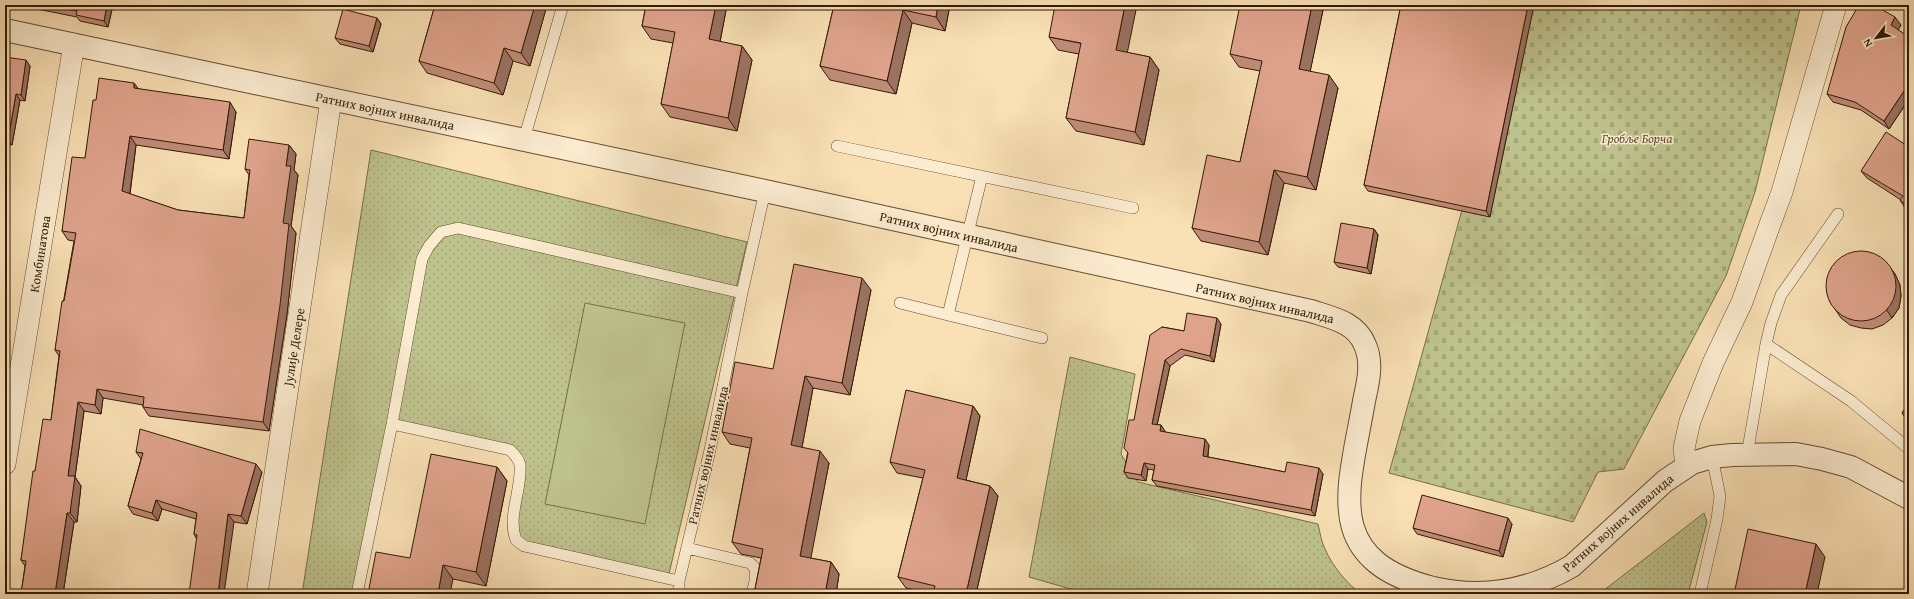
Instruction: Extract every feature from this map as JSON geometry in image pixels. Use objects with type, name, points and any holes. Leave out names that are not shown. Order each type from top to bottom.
[{"type":"street","points":[[1686,466],[1684,448],[1690,421],[1713,363],[1742,302],[1782,192],[1836,5]]},
{"type":"street","name":"Ратних војних инвалида","points":[[5,30],[765,191],[1311,311],[1346,323],[1355,329],[1365,345],[1370,369],[1351,481],[1349,512],[1353,532],[1368,556],[1396,575],[1425,586],[1452,592],[1489,593],[1514,590],[1550,578],[1572,566],[1665,481],[1686,466],[1712,457],[1747,454],[1796,454],[1822,459],[1851,467],[1909,498]]},
{"type":"street","name":"Комбинатова","points":[[5,464],[74,44]]},
{"type":"street","name":"Јулије Делере","points":[[257,594],[331,100]]},
{"type":"lane","points":[[524,139],[563,5]]},
{"type":"lane","points":[[837,146],[1132,208]]},
{"type":"lane","points":[[948,315],[982,176]]},
{"type":"lane","name":"Ратних војних инвалида","points":[[679,594],[679,581],[710,450],[742,293],[765,191]]},
{"type":"lane","points":[[1747,454],[1766,344],[1771,323],[1781,295],[1838,214]]},
{"type":"lane","points":[[357,594],[392,424],[422,260],[429,246],[441,232],[458,228],[742,293]]},
{"type":"lane","points":[[900,303],[1042,338]]},
{"type":"lane","points":[[1766,344],[1851,402],[1909,449]]},
{"type":"lane","points":[[392,424],[510,450],[520,465],[513,527],[516,540],[524,546],[679,581]]},
{"type":"lane","points":[[1700,594],[1717,519],[1720,496],[1712,457]]},
{"type":"lane","points":[[687,548],[750,563],[755,569],[756,575],[752,594]]},
{"type":"green space","name":"Гробље Борча","points":[[1534,5],[1801,5],[1755,192],[1726,276],[1624,469],[1598,472],[1573,522],[1389,473],[1462,210],[1490,216]]},
{"type":"green space","points":[[371,150],[747,242],[668,578],[516,540],[520,465],[514,454],[392,424],[357,594],[302,594]]},
{"type":"green space","points":[[585,303],[685,323],[645,524],[545,504]]},
{"type":"green space","points":[[1070,357],[1135,374],[1121,454],[1138,482],[1318,524],[1322,543],[1332,562],[1340,574],[1362,594],[1088,594],[1029,577]]},
{"type":"green space","points":[[1704,513],[1707,522],[1688,594],[1599,594]]},
{"type":"building","points":[[44,5],[107,5],[104,21],[76,15],[77,11]]},
{"type":"building","points":[[435,5],[535,5],[521,53],[504,48],[494,83],[419,61]]},
{"type":"building","points":[[646,5],[716,5],[709,39],[742,46],[728,118],[661,104],[675,32],[642,26]]},
{"type":"building","points":[[834,5],[938,5],[936,17],[903,10],[887,81],[820,66]]},
{"type":"building","points":[[1055,5],[1125,5],[1116,50],[1150,57],[1135,132],[1066,118],[1081,43],[1049,37]]},
{"type":"building","points":[[1240,5],[1312,5],[1299,69],[1329,75],[1307,177],[1274,170],[1259,242],[1192,228],[1207,155],[1240,162],[1262,61],[1230,54]]},
{"type":"building","points":[[1401,5],[1528,5],[1486,211],[1364,185]]},
{"type":"building","points":[[1859,5],[1874,5],[1895,17],[1891,25],[1909,37],[1909,95],[1904,91],[1884,121],[1855,102],[1827,94],[1846,27]]},
{"type":"building","points":[[343,9],[377,18],[369,46],[335,38]]},
{"type":"building","points":[[5,57],[26,60],[21,95],[16,94],[8,140],[5,139]]},
{"type":"building","points":[[99,78],[134,83],[134,88],[230,102],[223,150],[130,136],[122,191],[178,210],[244,218],[250,170],[245,169],[249,139],[289,145],[286,166],[291,166],[283,223],[289,224],[280,305],[263,422],[143,407],[144,397],[97,389],[95,405],[78,402],[68,476],[75,476],[70,513],[67,513],[55,594],[21,594],[26,561],[21,560],[33,471],[35,471],[43,419],[51,420],[60,351],[55,350],[62,301],[64,301],[76,233],[62,231],[72,157],[85,158],[93,100],[96,100]]},
{"type":"building","points":[[1886,132],[1909,147],[1909,207],[1900,200],[1903,196],[1861,171]]},
{"type":"building","points":[[1341,223],[1374,229],[1367,268],[1334,262]]},
{"type":"building","points":[[1861,251],[1880,257],[1890,267],[1896,286],[1890,305],[1880,315],[1861,321],[1842,315],[1832,305],[1826,286],[1832,267],[1842,257]]},
{"type":"building","points":[[794,264],[862,278],[842,383],[805,376],[791,445],[820,451],[800,556],[831,562],[825,594],[754,594],[763,549],[732,542],[752,438],[722,432],[735,362],[773,369]]},
{"type":"building","points":[[1187,313],[1217,318],[1210,356],[1181,349],[1165,360],[1152,424],[1161,425],[1160,431],[1205,439],[1203,456],[1285,472],[1287,462],[1319,468],[1311,510],[1152,480],[1155,465],[1144,463],[1141,475],[1124,472],[1128,453],[1124,448],[1129,420],[1134,420],[1150,335],[1162,327],[1184,331]]},
{"type":"building","points":[[906,390],[973,406],[957,478],[990,486],[966,594],[933,594],[935,586],[898,577],[925,470],[890,462]]},
{"type":"building","points":[[1909,403],[1909,418],[1902,413]]},
{"type":"building","points":[[140,429],[256,464],[241,516],[228,514],[218,594],[189,594],[197,535],[194,534],[197,513],[156,500],[152,513],[128,506],[143,453],[136,452]]},
{"type":"building","points":[[431,454],[497,467],[476,572],[443,565],[438,594],[368,594],[376,552],[410,558]]},
{"type":"building","points":[[1422,495],[1508,518],[1499,551],[1413,528]]},
{"type":"building","points":[[1748,529],[1816,544],[1805,594],[1734,594]]}]
